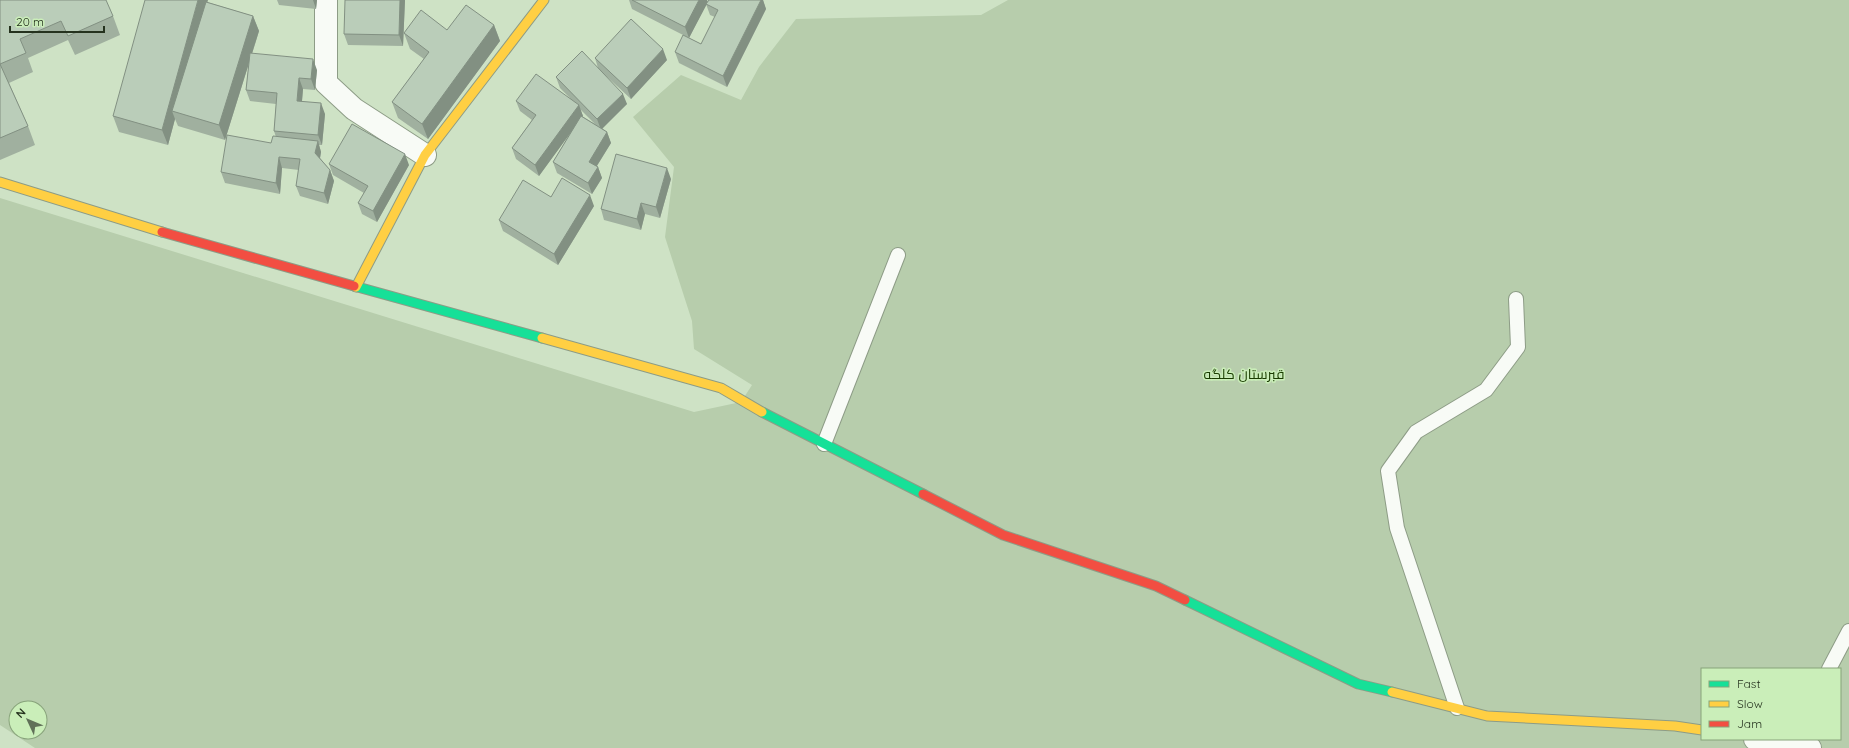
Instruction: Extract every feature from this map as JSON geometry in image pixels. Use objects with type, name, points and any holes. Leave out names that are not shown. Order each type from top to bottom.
[{"type":"street","points":[[326,0],[326,83],[354,109],[425,155]]},
{"type":"street","points":[[356,287],[425,155],[544,0]]},
{"type":"street","points":[[0,182],[173,236],[721,388],[741,402],[1003,535],[1156,586],[1358,684],[1487,716],[1675,726],[1701,730]]},
{"type":"street","points":[[1763,740],[1797,744]]},
{"type":"lane","points":[[824,444],[898,256]]},
{"type":"lane","points":[[1457,708],[1397,528],[1388,471],[1416,432],[1486,390],[1518,347],[1516,299]]},
{"type":"lane","points":[[1830,668],[1849,631]]},
{"type":"green space","name":"قبرستان کلگه","points":[[1008,0],[1849,0],[1849,748],[35,748],[23,740],[48,740],[48,700],[8,700],[8,730],[0,725],[0,198],[694,412],[741,402],[752,385],[694,349],[692,321],[665,237],[674,167],[633,117],[681,75],[741,100],[759,67],[796,19],[981,15]]},
{"type":"building","points":[[0,0],[106,0],[113,16],[68,36],[61,21],[20,39],[26,53],[0,64]]},
{"type":"building","points":[[145,0],[198,0],[162,130],[113,116]]},
{"type":"building","points":[[345,0],[400,0],[399,35],[344,34]]},
{"type":"building","points":[[632,0],[699,0],[685,27]]},
{"type":"building","points":[[709,0],[761,0],[723,76],[675,52],[683,35],[701,44],[718,10],[706,4]]},
{"type":"building","points":[[206,2],[253,16],[219,125],[172,111]]},
{"type":"building","points":[[466,5],[494,25],[422,124],[392,102],[429,52],[404,33],[421,10],[447,30]]},
{"type":"building","points":[[631,19],[663,49],[627,88],[595,58]]},
{"type":"building","points":[[582,51],[623,94],[597,119],[556,77]]},
{"type":"building","points":[[250,53],[313,59],[311,79],[299,78],[297,101],[321,103],[318,135],[274,131],[277,93],[246,90]]},
{"type":"building","points":[[0,64],[28,126],[0,138]]},
{"type":"building","points":[[536,74],[579,105],[535,165],[512,148],[536,115],[516,101]]},
{"type":"building","points":[[581,116],[607,132],[589,162],[598,167],[588,183],[553,162]]},
{"type":"building","points":[[352,124],[405,154],[373,211],[358,203],[368,186],[329,164]]},
{"type":"building","points":[[227,135],[271,143],[273,136],[318,141],[315,153],[330,170],[324,193],[296,186],[300,159],[279,157],[276,183],[221,172]]},
{"type":"building","points":[[616,154],[667,168],[656,207],[641,203],[637,219],[601,209]]},
{"type":"building","points":[[562,178],[590,195],[554,254],[499,220],[523,180],[551,197]]},
{"type":"traffic: fast","points":[[354,286],[542,338]]},
{"type":"traffic: fast","points":[[762,412],[923,494]]},
{"type":"traffic: fast","points":[[1185,600],[1358,684],[1392,692]]},
{"type":"traffic: slow","points":[[356,287],[425,155],[544,0]]},
{"type":"traffic: slow","points":[[0,182],[162,232]]},
{"type":"traffic: slow","points":[[542,338],[721,388],[762,412]]},
{"type":"traffic: slow","points":[[1392,692],[1487,716],[1675,726],[1701,730]]},
{"type":"traffic: jam","points":[[162,232],[354,286]]},
{"type":"traffic: jam","points":[[923,494],[1003,535],[1156,586],[1185,600]]}]
